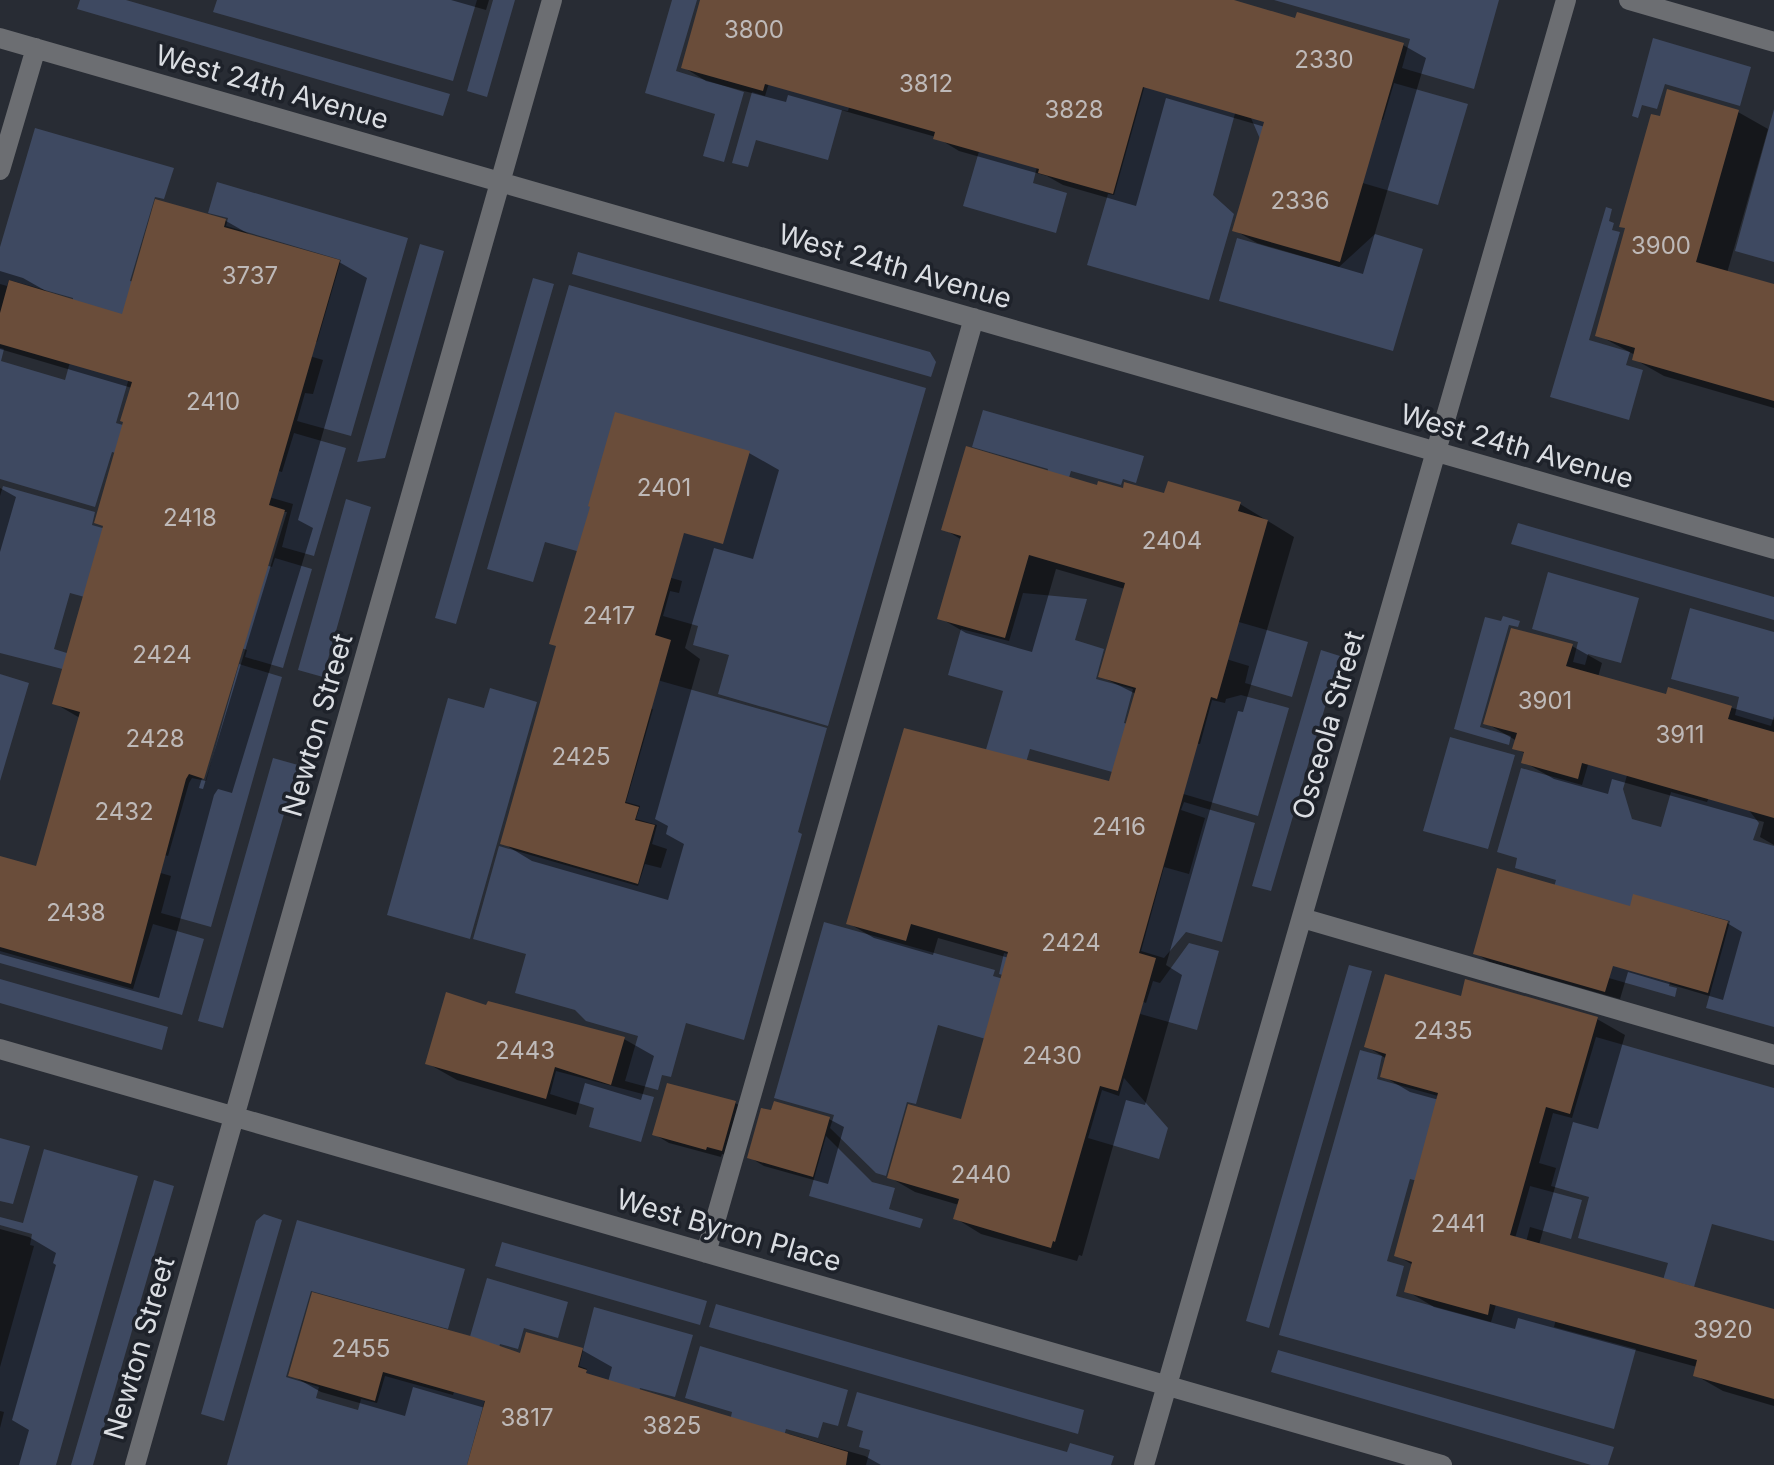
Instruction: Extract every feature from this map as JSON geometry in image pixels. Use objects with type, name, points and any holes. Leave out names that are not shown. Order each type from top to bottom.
[{"type":"street","name":"Newton Street","points":[[135,1465],[552,0]]},
{"type":"street","name":"Osceola Street","points":[[1144,1465],[1566,0]]},
{"type":"street","points":[[1629,0],[1774,42]]},
{"type":"street","name":"West 24th Avenue","points":[[0,38],[1774,549]]},
{"type":"street","points":[[0,170],[36,48]]},
{"type":"street","points":[[706,1253],[974,318]]},
{"type":"street","points":[[1302,918],[1774,1055]]},
{"type":"street","name":"West Byron Place","points":[[0,1049],[1442,1465]]},
{"type":"shaded area","points":[[80,0],[126,0],[450,94],[443,116],[77,9]]},
{"type":"shaded area","points":[[217,0],[477,0],[453,81],[213,12]]},
{"type":"shaded area","points":[[493,0],[515,0],[487,97],[467,91]]},
{"type":"shaded area","points":[[672,0],[697,0],[676,71],[744,92],[724,162],[703,156],[715,114],[645,93]]},
{"type":"shaded area","points":[[880,0],[848,111],[842,110],[828,160],[756,140],[748,167],[732,163],[752,92],[765,96],[775,63]]},
{"type":"shaded area","points":[[1274,0],[1499,0],[1474,89],[1402,68],[1410,39]]},
{"type":"shaded area","points":[[1653,38],[1751,67],[1740,106],[1665,84],[1657,109],[1642,105],[1638,118],[1632,116]]},
{"type":"shaded area","points":[[1004,66],[1038,163],[1033,183],[1067,193],[1056,233],[963,206]]},
{"type":"shaded area","points":[[1150,67],[1243,84],[1213,195],[1234,214],[1209,300],[1087,265],[1108,194],[1114,195]]},
{"type":"shaded area","points":[[1394,83],[1468,104],[1438,205],[1267,155],[1251,118],[1366,115],[1383,120]]},
{"type":"shaded area","points":[[1774,109],[1774,262],[1735,251]]},
{"type":"shaded area","points":[[35,128],[174,168],[164,199],[155,197],[130,281],[171,292],[206,332],[72,306],[73,298],[9,280],[7,286],[0,284],[0,247]]},
{"type":"shaded area","points":[[217,182],[408,238],[351,436],[297,421],[305,393],[313,394],[323,360],[299,353],[303,338],[317,342],[341,260],[226,226],[228,218],[208,213]]},
{"type":"shaded area","points":[[1606,207],[1612,209],[1609,221],[1614,223],[1612,230],[1620,232],[1589,340],[1630,352],[1626,365],[1643,370],[1629,420],[1550,397]]},
{"type":"shaded area","points":[[1375,234],[1423,249],[1393,351],[1219,301],[1237,238],[1339,267]]},
{"type":"shaded area","points":[[420,244],[444,251],[385,458],[357,462]]},
{"type":"shaded area","points":[[578,252],[930,352],[936,362],[931,377],[572,274]]},
{"type":"shaded area","points":[[533,278],[554,284],[456,624],[435,618]]},
{"type":"shaded area","points":[[569,285],[926,388],[828,726],[718,694],[729,655],[693,645],[698,626],[663,616],[670,591],[679,593],[682,581],[545,542],[533,582],[487,569]]},
{"type":"shaded area","points":[[140,340],[116,423],[282,472],[294,433],[346,448],[314,556],[282,547],[293,504],[112,452],[95,507],[0,479],[0,348],[4,349],[1,361],[65,380],[70,362]]},
{"type":"shaded area","points":[[983,410],[1144,456],[1136,483],[1123,479],[1121,485],[1071,471],[1057,517],[1037,511],[1048,469],[972,447]]},
{"type":"shaded area","points":[[3,486],[95,512],[92,525],[249,570],[253,561],[272,567],[275,558],[312,569],[283,668],[245,657],[247,650],[128,609],[70,593],[54,649],[86,659],[82,674],[0,653],[0,496]]},
{"type":"shaded area","points":[[346,499],[371,507],[323,677],[298,670]]},
{"type":"shaded area","points":[[1518,523],[1774,597],[1774,620],[1511,544]]},
{"type":"shaded area","points":[[1548,572],[1639,598],[1621,663],[1588,654],[1585,665],[1573,662],[1578,642],[1532,629]]},
{"type":"shaded area","points":[[1023,593],[1087,599],[1075,640],[1104,649],[1096,679],[1133,689],[1124,723],[1179,738],[1166,787],[1030,749],[1022,776],[985,753],[1003,691],[948,675],[961,629],[1009,641]]},
{"type":"shaded area","points":[[1690,608],[1774,632],[1774,716],[1771,726],[1735,715],[1739,697],[1671,679]]},
{"type":"shaded area","points":[[1211,614],[1308,642],[1292,697],[1245,683],[1249,666],[1226,659]]},
{"type":"shaded area","points":[[1503,616],[1520,621],[1518,627],[1509,625],[1480,727],[1511,736],[1509,745],[1454,729],[1485,617],[1501,621]]},
{"type":"shaded area","points":[[1321,650],[1340,656],[1271,891],[1252,886]]},
{"type":"shaded area","points":[[239,664],[282,677],[211,927],[161,913],[171,876],[71,847],[76,830],[168,856],[189,783],[192,778],[206,781]]},
{"type":"shaded area","points":[[629,672],[827,728],[798,832],[802,834],[744,1040],[686,1023],[671,1077],[662,1075],[658,1090],[625,1081],[638,1036],[586,1021],[575,1010],[515,993],[526,954],[473,939],[499,846],[638,886],[645,864],[661,868],[667,849],[652,844],[657,825],[636,819],[640,806],[626,802],[653,709],[622,699]]},
{"type":"shaded area","points":[[0,674],[29,683],[0,781]]},
{"type":"shaded area","points":[[490,688],[537,702],[470,939],[387,915],[448,698],[484,708]]},
{"type":"shaded area","points":[[1241,695],[1289,708],[1258,816],[1180,793],[1195,743],[1200,744],[1212,700],[1225,703],[1226,699]]},
{"type":"shaded area","points":[[1450,737],[1515,755],[1488,849],[1423,831]]},
{"type":"shaded area","points":[[1595,741],[1628,772],[1623,789],[1632,819],[1661,827],[1671,792],[1707,802],[1710,794],[1744,804],[1759,823],[1753,840],[1774,846],[1774,1027],[1706,1008],[1730,921],[1690,910],[1669,986],[1677,988],[1675,997],[1525,954],[1539,940],[1556,880],[1515,868],[1517,858],[1497,852],[1521,768],[1582,785]]},
{"type":"shaded area","points":[[273,758],[298,765],[223,1028],[198,1021]]},
{"type":"shaded area","points":[[1184,802],[1255,823],[1222,942],[1186,932],[1164,958],[1141,951],[1164,867],[1189,874],[1205,818],[1181,810]]},
{"type":"shaded area","points":[[824,922],[995,970],[993,976],[1007,980],[996,1042],[938,1025],[916,1104],[907,1102],[886,1176],[876,1173],[830,1128],[834,1115],[774,1098]]},
{"type":"shaded area","points":[[153,924],[204,939],[182,1015],[0,963],[0,951],[133,989]]},
{"type":"shaded area","points":[[1189,943],[1219,951],[1197,1030],[999,974],[1004,953],[1053,967],[1146,1003],[1153,981],[1160,983]]},
{"type":"shaded area","points":[[1349,965],[1372,971],[1269,1328],[1246,1321]]},
{"type":"shaded area","points":[[0,979],[168,1027],[162,1050],[0,1003]]},
{"type":"shaded area","points":[[1596,1037],[1774,1088],[1774,1241],[1712,1224],[1694,1287],[1677,1282],[1667,1315],[1654,1311],[1668,1263],[1578,1238],[1589,1197],[1551,1186],[1556,1168],[1539,1163],[1553,1113],[1572,1118]]},
{"type":"shaded area","points":[[1360,1050],[1382,1056],[1377,1079],[1492,1111],[1429,1184],[1410,1179],[1387,1261],[1404,1266],[1396,1296],[1491,1322],[1530,1186],[1582,1200],[1571,1239],[1530,1227],[1518,1273],[1564,1286],[1554,1327],[1636,1349],[1614,1429],[1279,1335]]},
{"type":"shaded area","points":[[556,1071],[654,1097],[641,1142],[589,1127],[594,1108],[550,1094]]},
{"type":"shaded area","points":[[1124,1078],[1168,1128],[1159,1159],[1088,1138],[1102,1090],[1119,1096]]},
{"type":"shaded area","points":[[826,1136],[872,1182],[895,1188],[889,1209],[923,1219],[920,1228],[809,1196]]},
{"type":"shaded area","points":[[0,1138],[30,1146],[13,1204],[0,1201]]},
{"type":"shaded area","points":[[44,1149],[138,1176],[56,1465],[0,1465],[0,1428],[4,1412],[0,1411],[0,1367],[34,1246],[30,1245],[32,1234],[0,1225],[0,1217],[23,1223]]},
{"type":"shaded area","points":[[154,1180],[174,1186],[93,1465],[71,1465]]},
{"type":"shaded area","points":[[264,1214],[282,1220],[224,1421],[201,1414],[256,1221]]},
{"type":"shaded area","points":[[297,1220],[465,1269],[448,1329],[311,1291],[286,1377],[319,1387],[316,1398],[358,1410],[361,1399],[377,1403],[385,1376],[453,1395],[487,1278],[568,1302],[558,1338],[524,1328],[518,1349],[500,1344],[467,1465],[227,1465]]},
{"type":"shaded area","points":[[502,1242],[707,1301],[700,1325],[495,1266]]},
{"type":"shaded area","points":[[716,1304],[1084,1410],[1078,1434],[709,1327]]},
{"type":"shaded area","points":[[594,1307],[693,1335],[675,1397],[640,1388],[617,1465],[559,1465],[587,1369],[579,1366]]},
{"type":"shaded area","points":[[700,1346],[848,1390],[838,1426],[823,1422],[818,1438],[786,1429],[776,1465],[730,1421],[732,1412],[685,1398]]},
{"type":"shaded area","points":[[1278,1350],[1614,1447],[1608,1465],[1591,1465],[1271,1372]]},
{"type":"shaded area","points":[[857,1392],[1067,1452],[1070,1443],[1114,1456],[1111,1465],[866,1465],[870,1450],[859,1447],[863,1431],[847,1426]]},
{"type":"building","points":[[700,0],[1234,0],[1295,18],[1297,12],[1404,43],[1340,262],[1232,231],[1264,122],[1143,87],[1113,194],[933,139],[935,132],[765,84],[763,91],[681,68]]},
{"type":"building","points":[[1667,89],[1739,110],[1696,262],[1774,284],[1774,401],[1632,360],[1635,348],[1595,336],[1625,228],[1619,227],[1651,114],[1660,116]]},
{"type":"building","points":[[155,199],[226,219],[224,227],[340,260],[269,505],[285,510],[204,779],[189,774],[186,779],[131,984],[0,947],[0,856],[36,866],[80,712],[52,704],[103,526],[94,523],[132,382],[0,344],[0,313],[9,280],[122,314]]},
{"type":"building","points":[[615,412],[750,451],[723,544],[684,533],[655,635],[671,640],[625,803],[639,807],[635,820],[655,825],[638,884],[500,844],[556,646],[549,644]]},
{"type":"building","points":[[966,446],[1097,485],[1098,481],[1123,488],[1124,482],[1164,493],[1168,481],[1241,502],[1238,511],[1268,520],[1217,699],[1211,697],[1139,953],[1156,958],[1118,1091],[1100,1086],[1051,1248],[953,1219],[959,1199],[887,1178],[908,1104],[961,1119],[1008,952],[911,924],[906,941],[846,924],[904,728],[1109,781],[1136,688],[1098,677],[1125,583],[1029,555],[1005,638],[937,619],[961,536],[941,530]]},
{"type":"building","points":[[1511,628],[1573,644],[1566,666],[1666,694],[1668,687],[1732,706],[1728,719],[1774,732],[1774,818],[1582,763],[1578,779],[1521,763],[1524,752],[1512,749],[1517,733],[1483,724]]},
{"type":"building","points":[[1497,868],[1630,906],[1633,894],[1728,921],[1708,993],[1613,966],[1605,992],[1473,954]]},
{"type":"building","points":[[1385,974],[1461,996],[1465,979],[1598,1017],[1570,1114],[1546,1107],[1510,1235],[1774,1309],[1774,1399],[1693,1376],[1697,1360],[1490,1304],[1488,1315],[1404,1292],[1412,1262],[1394,1256],[1438,1093],[1380,1077],[1386,1054],[1364,1047]]},
{"type":"building","points":[[446,992],[486,1005],[488,1001],[625,1037],[611,1085],[555,1067],[546,1099],[425,1064]]},
{"type":"building","points":[[667,1083],[736,1101],[722,1151],[707,1147],[706,1150],[652,1135]]},
{"type":"building","points":[[774,1101],[830,1117],[813,1177],[747,1158],[761,1108],[771,1110]]},
{"type":"building","points":[[312,1292],[474,1337],[520,1353],[526,1332],[583,1348],[578,1367],[587,1370],[586,1373],[848,1452],[846,1465],[467,1465],[485,1401],[383,1372],[375,1401],[288,1376]]}]
